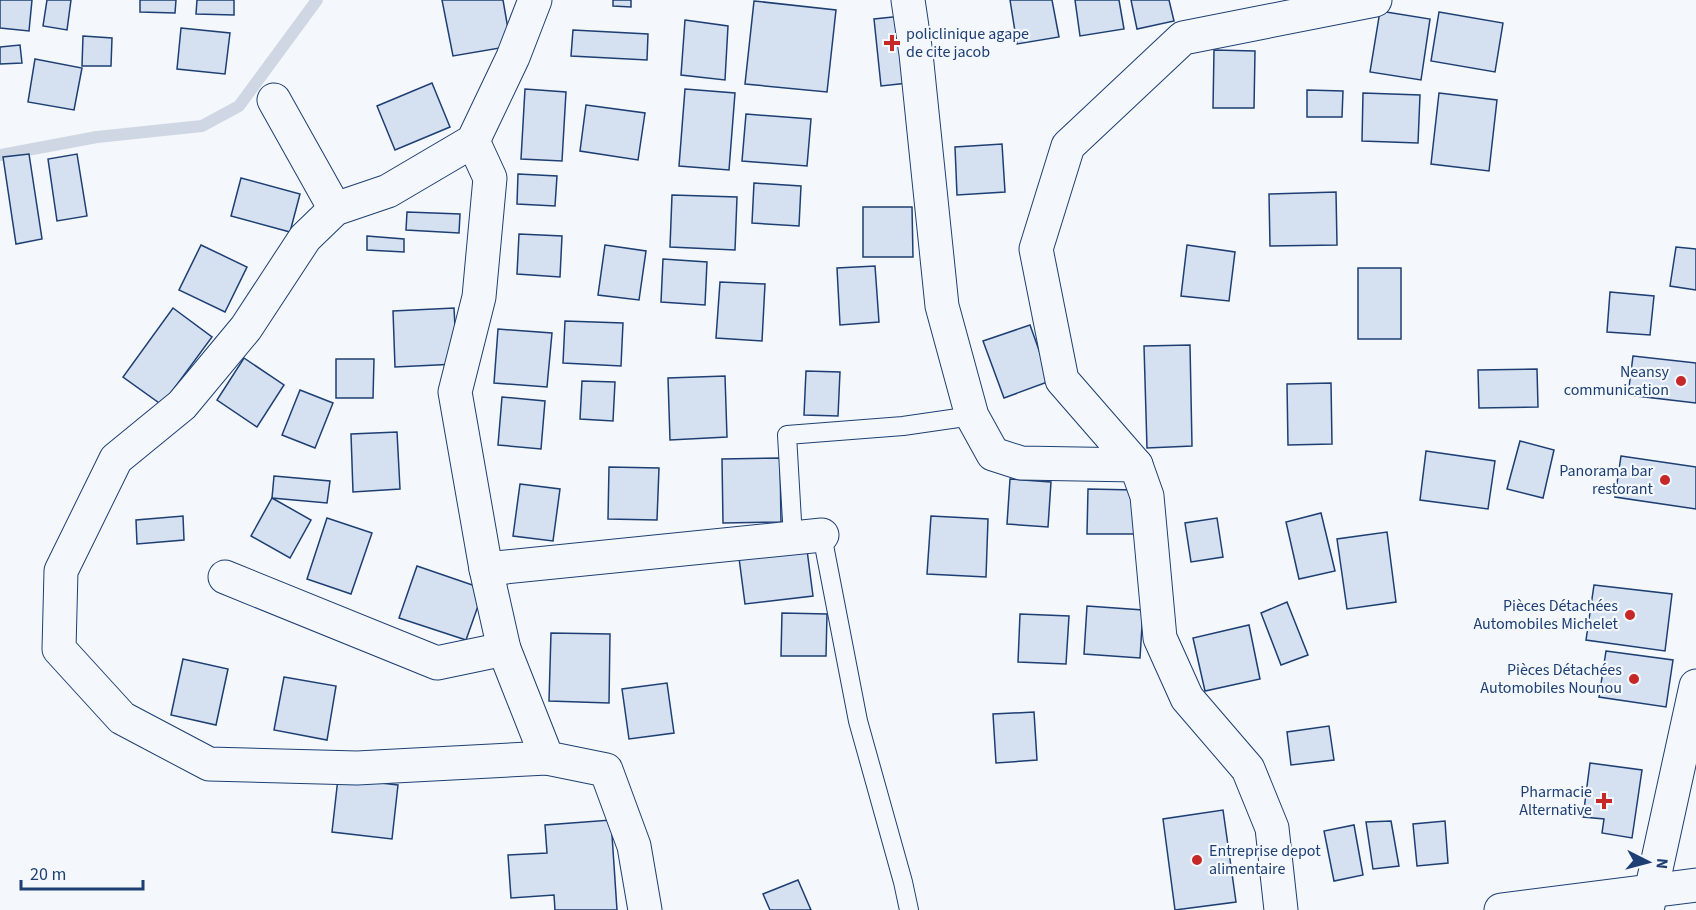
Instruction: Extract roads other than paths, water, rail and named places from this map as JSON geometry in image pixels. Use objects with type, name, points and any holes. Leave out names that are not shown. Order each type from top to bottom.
[{"type":"street","points":[[535,0],[513,57],[473,141],[388,191],[334,209],[305,238],[246,328],[182,405],[116,459],[61,571],[60,649],[122,718],[209,764],[357,768],[547,758],[606,770],[634,846],[645,910]]},
{"type":"street","points":[[908,0],[916,54],[942,306],[972,416],[993,454],[1021,463],[1136,465]]},
{"type":"street","points":[[1281,910],[1272,828],[1248,769],[1187,698],[1160,638],[1147,496],[1136,465],[1062,380],[1036,249],[1068,146],[1183,38],[1375,0]]},
{"type":"street","points":[[274,100],[334,209]]},
{"type":"street","points":[[473,141],[490,178],[479,297],[455,392],[486,569],[504,649],[547,758]]},
{"type":"street","points":[[486,569],[808,536]]},
{"type":"street","points":[[225,577],[437,663],[504,649]]},
{"type":"street","points":[[1649,901],[1696,686]]},
{"type":"street","points":[[1501,910],[1649,901],[1696,885]]},
{"type":"lane","points":[[909,910],[808,536],[787,435],[903,426],[972,416]]},
{"type":"waterway","points":[[0,155],[97,137],[202,126],[239,106],[317,0]]},
{"type":"place","name":"policlinique agape de cite jacob","points":[[892,43]]},
{"type":"place","name":"Neansy communication","points":[[1681,381]]},
{"type":"place","name":"Panorama bar restorant","points":[[1665,480]]},
{"type":"place","name":"Pièces Détachées Automobiles Michelet","points":[[1630,615]]},
{"type":"place","name":"Pièces Détachées Automobiles Nounou","points":[[1634,679]]},
{"type":"place","name":"Pharmacie Alternative","points":[[1604,801]]},
{"type":"place","name":"Entreprise depot alimentaire","points":[[1197,860]]}]
